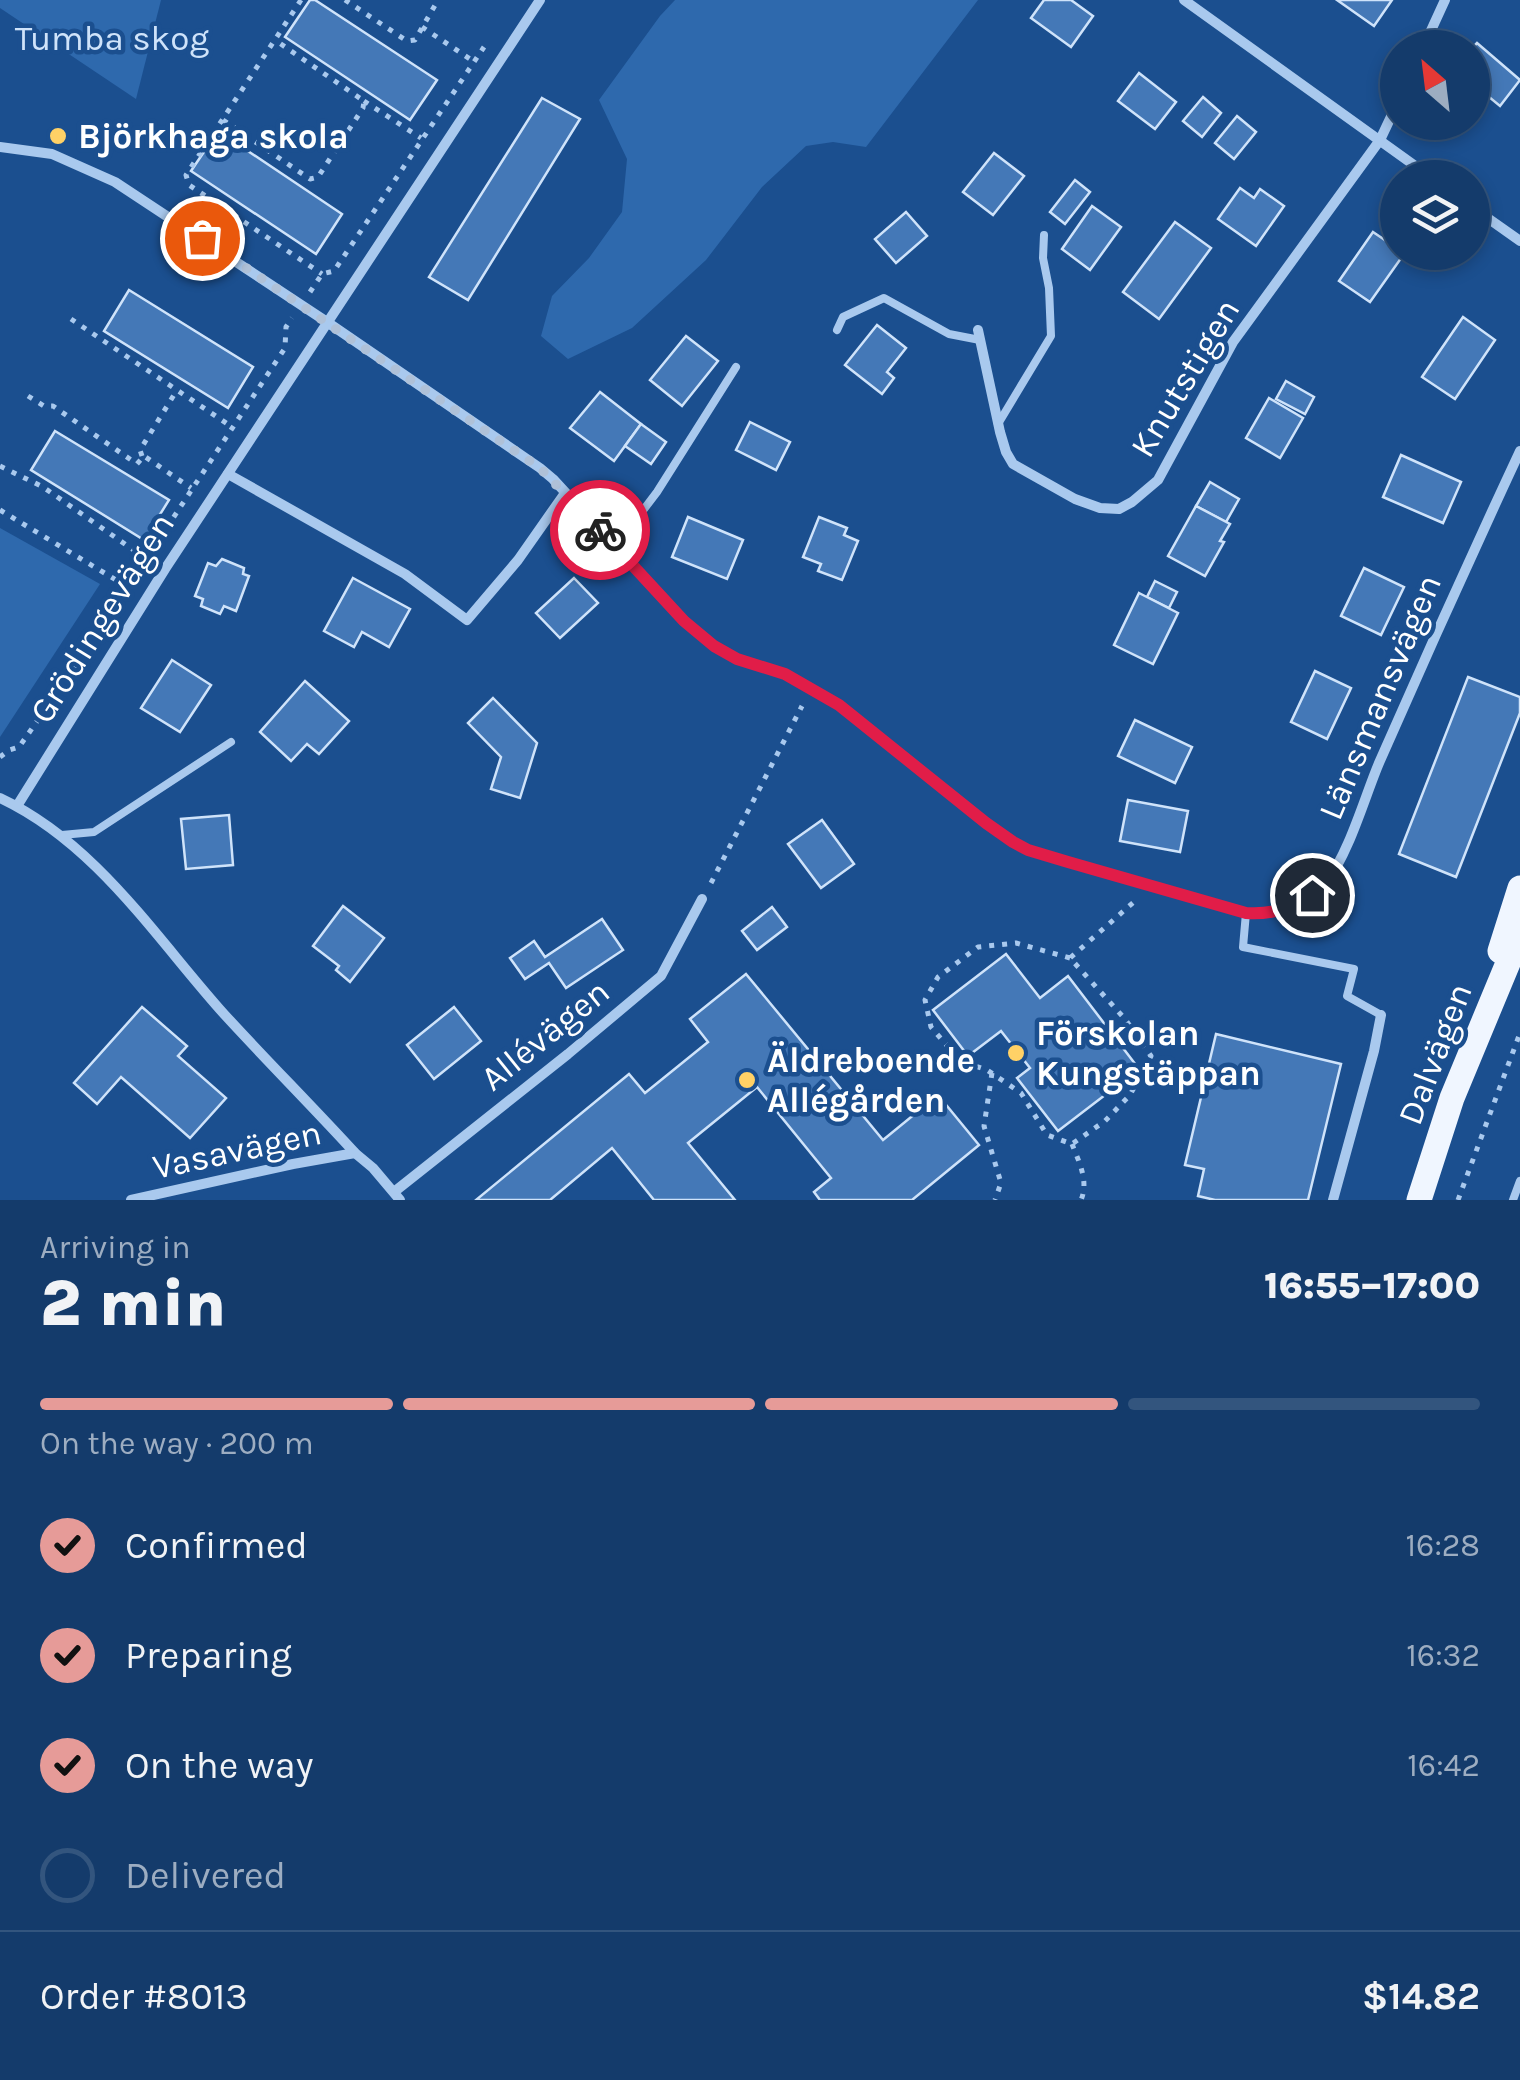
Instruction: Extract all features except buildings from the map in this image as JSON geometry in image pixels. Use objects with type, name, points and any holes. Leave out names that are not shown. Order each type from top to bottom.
[{"type":"main road","points":[[1452,1098],[1520,888]]},
{"type":"main road","name":"Dalvägen","points":[[1419,1200],[1452,1098],[1520,934]]},
{"type":"street","name":"Grödingevägen","points":[[17,806],[165,569],[540,0]]},
{"type":"street","points":[[1184,0],[1407,160]]},
{"type":"street","points":[[1431,30],[1445,0]]},
{"type":"street","name":"Knutstigen","points":[[979,335],[998,424],[1013,464],[1075,499],[1100,508],[1119,509],[1158,480],[1233,342],[1380,140]]},
{"type":"street","points":[[0,148],[52,154],[114,182],[327,322],[540,468],[684,621],[714,646],[737,659],[785,674],[839,705],[1013,842],[1054,858],[1246,913]]},
{"type":"street","points":[[1490,219],[1520,241]]},
{"type":"street","name":"Länsmansvägen","points":[[1246,913],[1272,913],[1292,906],[1327,881],[1342,855],[1412,687],[1520,451]]},
{"type":"street","points":[[228,474],[405,574],[467,620],[518,560],[565,493]]},
{"type":"street","points":[[0,798],[62,835],[102,872],[226,1016],[397,1196]]},
{"type":"street","name":"Allévägen","points":[[397,1196],[661,976],[702,898]]},
{"type":"street","points":[[1333,1200],[1381,1015]]},
{"type":"street","name":"Vasavägen","points":[[131,1200],[355,1153]]},
{"type":"lane","points":[[998,424],[1051,336],[1044,235]]},
{"type":"lane","points":[[837,330],[843,317],[884,298],[948,334],[979,335]]},
{"type":"lane","points":[[616,546],[658,492],[736,366]]},
{"type":"lane","points":[[62,835],[94,832],[231,742]]},
{"type":"lane","points":[[1246,913],[1243,946],[1354,969],[1347,996],[1381,1015]]},
{"type":"lane","points":[[1513,1200],[1520,1181]]},
{"type":"path","points":[[301,0],[186,175],[189,185],[322,274]]},
{"type":"path","points":[[345,0],[407,41],[415,40],[438,0]]},
{"type":"path","points":[[422,27],[473,61]]},
{"type":"path","points":[[275,40],[422,138]]},
{"type":"path","points":[[0,757],[19,747],[285,348],[286,327],[322,274],[334,270],[484,46]]},
{"type":"path","points":[[222,120],[310,179],[318,177],[364,102]]},
{"type":"path","points":[[70,319],[232,426]]},
{"type":"path","points":[[142,457],[140,450],[177,390]]},
{"type":"path","points":[[28,396],[44,406],[52,406],[137,464],[142,457]]},
{"type":"path","points":[[142,457],[191,488]]},
{"type":"path","points":[[0,466],[43,486],[146,558]]},
{"type":"path","points":[[0,510],[127,586]]},
{"type":"path","points":[[702,898],[811,688]]},
{"type":"path","points":[[1070,958],[1135,901],[1139,882]]},
{"type":"path","points":[[1072,1144],[1105,1121],[1130,1096],[1151,1056],[1125,1019],[1070,958],[1016,943],[978,947],[938,977],[925,1000],[931,1027],[960,1061],[992,1073],[1020,1093],[1047,1135],[1072,1144],[1084,1176],[1082,1200]]},
{"type":"path","points":[[1458,1200],[1520,1033]]},
{"type":"path","points":[[992,1073],[984,1126],[1001,1183],[995,1200]]},
{"type":"green space","name":"Tumba skog","points":[[0,0],[161,0],[136,99],[0,8]]},
{"type":"green space","points":[[675,0],[978,0],[866,147],[833,142],[806,146],[762,187],[706,260],[632,328],[568,359],[541,336],[552,296],[589,258],[622,212],[627,159],[599,100]]},
{"type":"green space","points":[[0,528],[100,584],[0,737]]},
{"type":"way so far","points":[[202,238],[540,468],[600,530]]},
{"type":"place","name":"Björkhaga skola","points":[[58,136]]},
{"type":"place","name":"Förskolan Kungstäppan","points":[[1016,1053]]},
{"type":"place","name":"Äldreboende Allégården","points":[[747,1080]]},
{"type":"route","points":[[600,530],[684,621],[714,646],[737,659],[785,674],[839,705],[986,823],[1028,850],[1246,913],[1272,913],[1312,895]]}]
